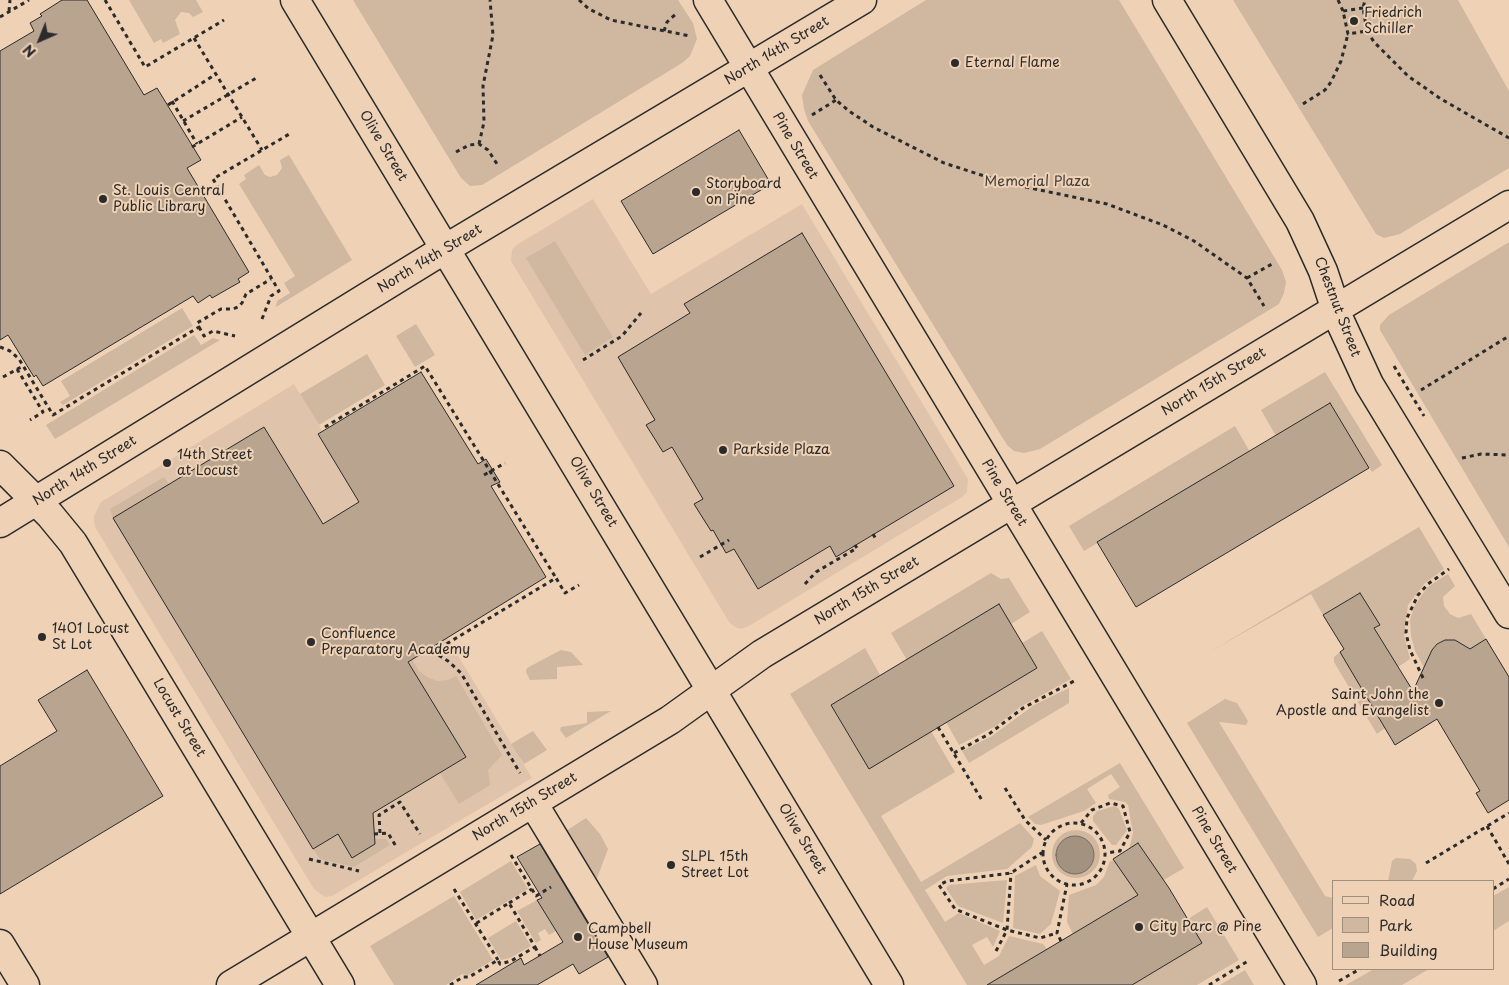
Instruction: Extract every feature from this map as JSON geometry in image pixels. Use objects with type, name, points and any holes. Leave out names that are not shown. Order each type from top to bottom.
[{"type":"street","name":"Olive Street","points":[[295,0],[889,985]]},
{"type":"street","name":"Pine Street","points":[[708,0],[1302,985]]},
{"type":"street","name":"North 14th Street","points":[[0,523],[445,249],[862,0]]},
{"type":"street","name":"Chestnut Street","points":[[1167,0],[1300,221],[1314,249],[1335,309],[1369,384],[1509,614]]},
{"type":"street","name":"North 15th Street","points":[[231,985],[670,720],[762,654],[1509,205]]},
{"type":"street","name":"Locust Street","points":[[0,465],[64,530],[85,562],[340,985]]},
{"type":"street","points":[[533,803],[643,985]]},
{"type":"street","points":[[0,944],[25,985]]},
{"type":"path","points":[[9,12],[10,0]]},
{"type":"path","points":[[0,17],[29,0]]},
{"type":"path","points":[[105,0],[144,67],[224,20]]},
{"type":"path","points":[[480,144],[484,122],[483,86],[493,35],[490,0]]},
{"type":"path","points":[[580,0],[589,8],[611,20],[690,36]]},
{"type":"path","points":[[1303,104],[1325,90],[1341,61],[1348,34],[1343,11],[1338,0]]},
{"type":"path","points":[[1365,0],[1363,8],[1367,30],[1378,47],[1416,82],[1469,116],[1509,138]]},
{"type":"path","points":[[1343,11],[1363,8]]},
{"type":"path","points":[[664,31],[667,22],[677,13]]},
{"type":"path","points":[[1348,34],[1367,30]]},
{"type":"path","points":[[194,38],[262,150]]},
{"type":"path","points":[[168,105],[216,74]]},
{"type":"path","points":[[820,76],[836,100],[873,127],[944,163],[1006,183],[1108,204],[1163,225],[1194,241],[1247,278],[1264,306]]},
{"type":"path","points":[[183,121],[258,77]]},
{"type":"path","points":[[812,115],[836,100]]},
{"type":"path","points":[[172,101],[197,144]]},
{"type":"path","points":[[192,147],[242,117]]},
{"type":"path","points":[[262,319],[271,296],[279,290],[213,180],[291,133]]},
{"type":"path","points":[[456,152],[469,145],[480,144],[488,150],[497,164]]},
{"type":"path","points":[[1247,278],[1272,264]]},
{"type":"path","points":[[235,336],[213,331],[204,336],[197,323],[221,309],[232,310],[238,307],[246,294],[271,279]]},
{"type":"path","points":[[583,360],[622,336],[641,313]]},
{"type":"path","points":[[0,347],[16,356],[54,415],[199,328]]},
{"type":"path","points":[[1421,390],[1509,336]]},
{"type":"path","points":[[4,377],[23,366]]},
{"type":"path","points":[[325,426],[425,366],[565,593],[579,585]]},
{"type":"path","points":[[17,369],[43,412],[30,420]]},
{"type":"path","points":[[1462,458],[1481,454],[1509,455]]},
{"type":"path","points":[[484,475],[505,463]]},
{"type":"path","points":[[873,534],[877,541]]},
{"type":"path","points":[[700,557],[728,540]]},
{"type":"path","points":[[805,584],[816,572],[857,548],[855,546]]},
{"type":"path","points":[[1423,678],[1410,650],[1406,633],[1407,618],[1418,595],[1428,584],[1450,569]]},
{"type":"path","points":[[433,652],[556,578]]},
{"type":"path","points":[[425,647],[448,661],[461,673],[520,773]]},
{"type":"path","points":[[954,753],[989,734],[1023,708],[1076,680]]},
{"type":"path","points":[[938,727],[983,802]]},
{"type":"path","points":[[1006,788],[1024,820],[1046,840]]},
{"type":"path","points":[[380,833],[379,815],[400,802],[420,834]]},
{"type":"path","points":[[1081,823],[1092,810],[1101,806],[1110,803],[1123,806],[1130,832],[1120,850],[1106,853]]},
{"type":"path","points":[[1426,863],[1509,813]]},
{"type":"path","points":[[1081,823],[1099,834],[1106,853],[1104,864],[1100,873],[1092,880],[1082,884],[1067,884],[1054,878],[1047,870],[1043,852],[1046,840],[1060,825],[1081,823]]},
{"type":"path","points":[[1487,826],[1509,864]]},
{"type":"path","points":[[374,834],[388,833],[397,848]]},
{"type":"path","points":[[1043,852],[1011,874],[947,880],[939,885],[955,910],[1007,930],[1040,938],[1057,934]]},
{"type":"path","points":[[511,855],[536,896],[556,884]]},
{"type":"path","points":[[309,859],[359,871]]},
{"type":"path","points":[[996,951],[1007,930],[1011,874]]},
{"type":"path","points":[[1494,887],[1509,879]]},
{"type":"path","points":[[1061,941],[1057,934],[1067,884]]},
{"type":"path","points":[[454,889],[500,964],[510,961],[535,947]]},
{"type":"path","points":[[475,924],[532,889]]},
{"type":"path","points":[[509,903],[540,956]]},
{"type":"path","points":[[450,985],[463,976],[470,977],[498,960]]},
{"type":"path","points":[[1209,985],[1248,961]]},
{"type":"path","points":[[1339,982],[1358,970]]},
{"type":"shaded area","points":[[593,199],[651,294],[802,204],[968,479],[967,492],[962,497],[749,626],[741,629],[735,627],[729,622],[511,261],[512,250],[515,246]]},
{"type":"shaded area","name":"Confluence Preparatory Academy","points":[[294,384],[532,778],[332,896],[325,897],[314,889],[95,527],[94,521],[94,516],[101,502]]},
{"type":"shaded area","points":[[1075,836],[1082,837],[1088,842],[1093,848],[1093,862],[1088,868],[1082,873],[1075,874],[1068,873],[1062,868],[1057,862],[1056,855],[1057,848],[1062,842],[1068,837]]},
{"type":"green space","points":[[129,0],[196,0],[203,12],[193,17],[189,13],[181,12],[175,20],[180,34],[163,43],[161,39],[154,43]]},
{"type":"green space","points":[[353,0],[678,0],[693,23],[697,39],[690,56],[682,63],[482,185],[470,186],[461,178]]},
{"type":"green space","name":"Memorial Plaza","points":[[926,0],[1119,0],[1282,270],[1286,282],[1279,304],[1040,449],[1024,453],[1014,451],[1007,445],[808,121],[804,109],[802,95],[813,70]]},
{"type":"green space","points":[[1233,0],[1458,0],[1509,91],[1509,168],[1400,234],[1384,238],[1376,234]]},
{"type":"green space","points":[[289,155],[352,260],[276,307],[277,301],[290,293],[284,283],[295,276],[239,184],[246,179],[244,175],[259,165],[265,175],[270,177],[277,175],[282,168],[280,160]]},
{"type":"green space","points":[[555,241],[613,337],[585,355],[526,258]]},
{"type":"green space","points":[[1509,242],[1509,547],[1380,330],[1380,325],[1389,315]]},
{"type":"green space","points":[[182,308],[193,326],[63,405],[60,402],[70,396],[61,381]]},
{"type":"green space","points":[[416,324],[435,355],[415,367],[396,336]]},
{"type":"green space","points":[[194,335],[201,345],[213,338],[220,340],[55,439],[46,425]]},
{"type":"green space","points":[[367,354],[385,385],[319,425],[300,394]]},
{"type":"green space","points":[[1325,372],[1382,465],[1372,472],[1330,403],[1276,436],[1261,410]]},
{"type":"green space","points":[[1235,426],[1250,452],[1084,551],[1069,526]]},
{"type":"green space","points":[[164,477],[169,485],[113,518],[110,509]]},
{"type":"green space","points":[[1419,527],[1444,569],[1425,583],[1408,605],[1404,635],[1410,659],[1398,667],[1374,628],[1380,625],[1360,593],[1323,615],[1311,594],[1208,653]]},
{"type":"green space","points":[[991,573],[1001,579],[1009,578],[1030,612],[1011,624],[999,605],[907,660],[891,633]]},
{"type":"green space","points":[[1448,574],[1455,586],[1443,597],[1444,606],[1450,614],[1458,618],[1471,614],[1486,639],[1469,650],[1455,640],[1445,640],[1437,643],[1430,654],[1428,675],[1415,651],[1411,636],[1410,620],[1414,607],[1429,586]]},
{"type":"green space","points":[[1042,631],[1071,679],[1020,707],[996,726],[959,745],[946,722],[1037,668],[1022,643]]},
{"type":"green space","points":[[865,648],[880,675],[831,705],[868,768],[931,731],[955,772],[881,816],[921,882],[1020,823],[1034,839],[1032,847],[1007,869],[947,876],[925,890],[945,922],[959,913],[1000,931],[993,947],[987,937],[972,945],[984,965],[999,956],[1009,936],[1043,944],[1047,949],[999,985],[967,985],[790,694]]},
{"type":"green space","points":[[561,650],[571,652],[583,665],[557,667],[557,679],[530,680],[526,672],[527,668]]},
{"type":"green space","points":[[1340,652],[1385,728],[1377,734],[1334,662],[1334,657]]},
{"type":"green space","points":[[410,656],[419,671],[427,677],[437,681],[448,680],[456,676],[502,755],[488,770],[490,785],[459,804],[440,773],[466,757],[406,659]]},
{"type":"green space","points":[[1069,688],[1069,703],[969,763],[962,751],[992,736],[1034,705]]},
{"type":"green space","points":[[1225,699],[1237,703],[1248,721],[1246,725],[1219,722],[1325,896],[1332,898],[1332,929],[1318,937],[1187,723]]},
{"type":"green space","points":[[611,711],[566,738],[560,730],[561,727],[587,723],[587,712]]},
{"type":"green space","points":[[533,731],[547,750],[524,764],[511,744]]},
{"type":"green space","points":[[1120,763],[1184,868],[1073,934],[1067,922],[1069,895],[1096,885],[1104,877],[1110,861],[1147,856],[1138,843],[1129,849],[1133,833],[1128,805],[1125,802],[1109,799],[1108,795],[1120,787],[1111,774],[1087,789],[1096,803],[1084,811],[1041,825],[1035,824],[1028,817]]},
{"type":"green space","points":[[1115,806],[1119,809],[1127,830],[1116,845],[1112,845],[1093,821],[1093,816],[1097,811]]},
{"type":"green space","points":[[586,818],[600,834],[608,849],[596,881],[566,831]]},
{"type":"green space","points":[[1071,830],[1081,830],[1093,837],[1100,849],[1100,859],[1093,871],[1081,878],[1071,878],[1063,874],[1056,867],[1052,859],[1052,849],[1056,841],[1063,834]]},
{"type":"green space","points":[[338,834],[352,857],[374,839],[386,839],[390,845],[354,867],[320,859],[313,849]]},
{"type":"green space","points":[[1396,858],[1410,859],[1416,864],[1417,871],[1412,880],[1388,880],[1392,861]]},
{"type":"green space","points":[[511,861],[528,889],[476,920],[460,892]]},
{"type":"green space","points":[[1036,865],[1040,876],[1060,891],[1051,924],[1040,934],[1013,928],[1015,876]]},
{"type":"green space","points":[[1007,880],[1003,923],[958,906],[946,888],[949,885]]},
{"type":"green space","points":[[1509,887],[1509,921],[1494,930],[1494,895]]},
{"type":"green space","points":[[454,896],[493,960],[468,975],[462,974],[446,985],[394,985],[370,946]]},
{"type":"green space","points":[[537,900],[556,931],[549,935],[545,929],[538,933],[541,940],[536,943],[517,911]]},
{"type":"green space","points":[[1207,907],[1239,960],[1197,985],[1132,985],[1201,943],[1188,919]]},
{"type":"green space","points":[[516,921],[531,946],[510,958],[501,960],[488,938]]},
{"type":"green space","points":[[1245,970],[1254,985],[1220,985]]},
{"type":"green space","points":[[1372,970],[1427,970],[1402,985],[1346,985]]},
{"type":"building","name":"St. Louis Central Public Library","points":[[62,0],[87,0],[144,95],[157,88],[201,160],[187,168],[249,272],[238,279],[240,282],[212,298],[210,295],[198,303],[193,296],[43,386],[36,375],[34,377],[8,335],[0,340],[0,51],[34,31],[30,23]]},
{"type":"building","name":"Storyboard on Pine","points":[[739,130],[771,184],[653,254],[621,201]]},
{"type":"building","points":[[802,233],[954,486],[836,557],[830,546],[758,589],[734,549],[726,553],[713,530],[711,531],[694,504],[703,499],[672,447],[663,452],[646,425],[655,420],[618,357],[690,313],[684,304]]},
{"type":"building","name":"Confluence Preparatory Academy","points":[[421,372],[478,464],[486,459],[500,482],[491,486],[546,577],[408,662],[466,757],[373,813],[375,844],[352,858],[338,834],[313,849],[113,518],[264,427],[323,524],[359,502],[318,434]]},
{"type":"building","points":[[1330,403],[1369,468],[1136,607],[1097,542]]},
{"type":"building","name":"Saint John the Apostle and Evangelist","points":[[1360,593],[1380,625],[1374,628],[1413,691],[1432,650],[1437,644],[1445,640],[1455,640],[1470,649],[1486,639],[1509,677],[1509,800],[1488,813],[1476,793],[1480,791],[1437,719],[1395,745],[1340,652],[1344,649],[1323,615]]},
{"type":"building","points":[[999,604],[1037,668],[869,769],[831,705]]},
{"type":"building","points":[[87,670],[163,796],[0,894],[0,766],[57,731],[38,700]]},
{"type":"building","name":"City Parc @ Pine","points":[[1138,843],[1169,888],[1202,943],[1132,985],[987,985],[1138,895],[1113,859]]},
{"type":"building","name":"Campbell House Museum","points":[[540,844],[608,957],[579,974],[573,964],[537,985],[476,985],[521,958],[524,965],[563,942],[537,900],[542,898],[517,857]]},
{"type":"place","name":"Friedrich Schiller","points":[[1354,21]]},
{"type":"place","name":"Eternal Flame","points":[[955,63]]},
{"type":"place","name":"Storyboard on Pine","points":[[696,192]]},
{"type":"place","name":"St. Louis Central Public Library","points":[[103,199]]},
{"type":"place","name":"Parkside Plaza","points":[[723,450]]},
{"type":"place","name":"14th Street at Locust","points":[[167,463]]},
{"type":"place","name":"1401 Locust St Lot","points":[[42,637]]},
{"type":"place","name":"Confluence Preparatory Academy","points":[[311,642]]},
{"type":"place","name":"Saint John the Apostle and Evangelist","points":[[1439,703]]},
{"type":"place","name":"SLPL 15th Street Lot","points":[[671,865]]},
{"type":"place","name":"City Parc @ Pine","points":[[1139,927]]},
{"type":"place","name":"Campbell House Museum","points":[[578,937]]}]
